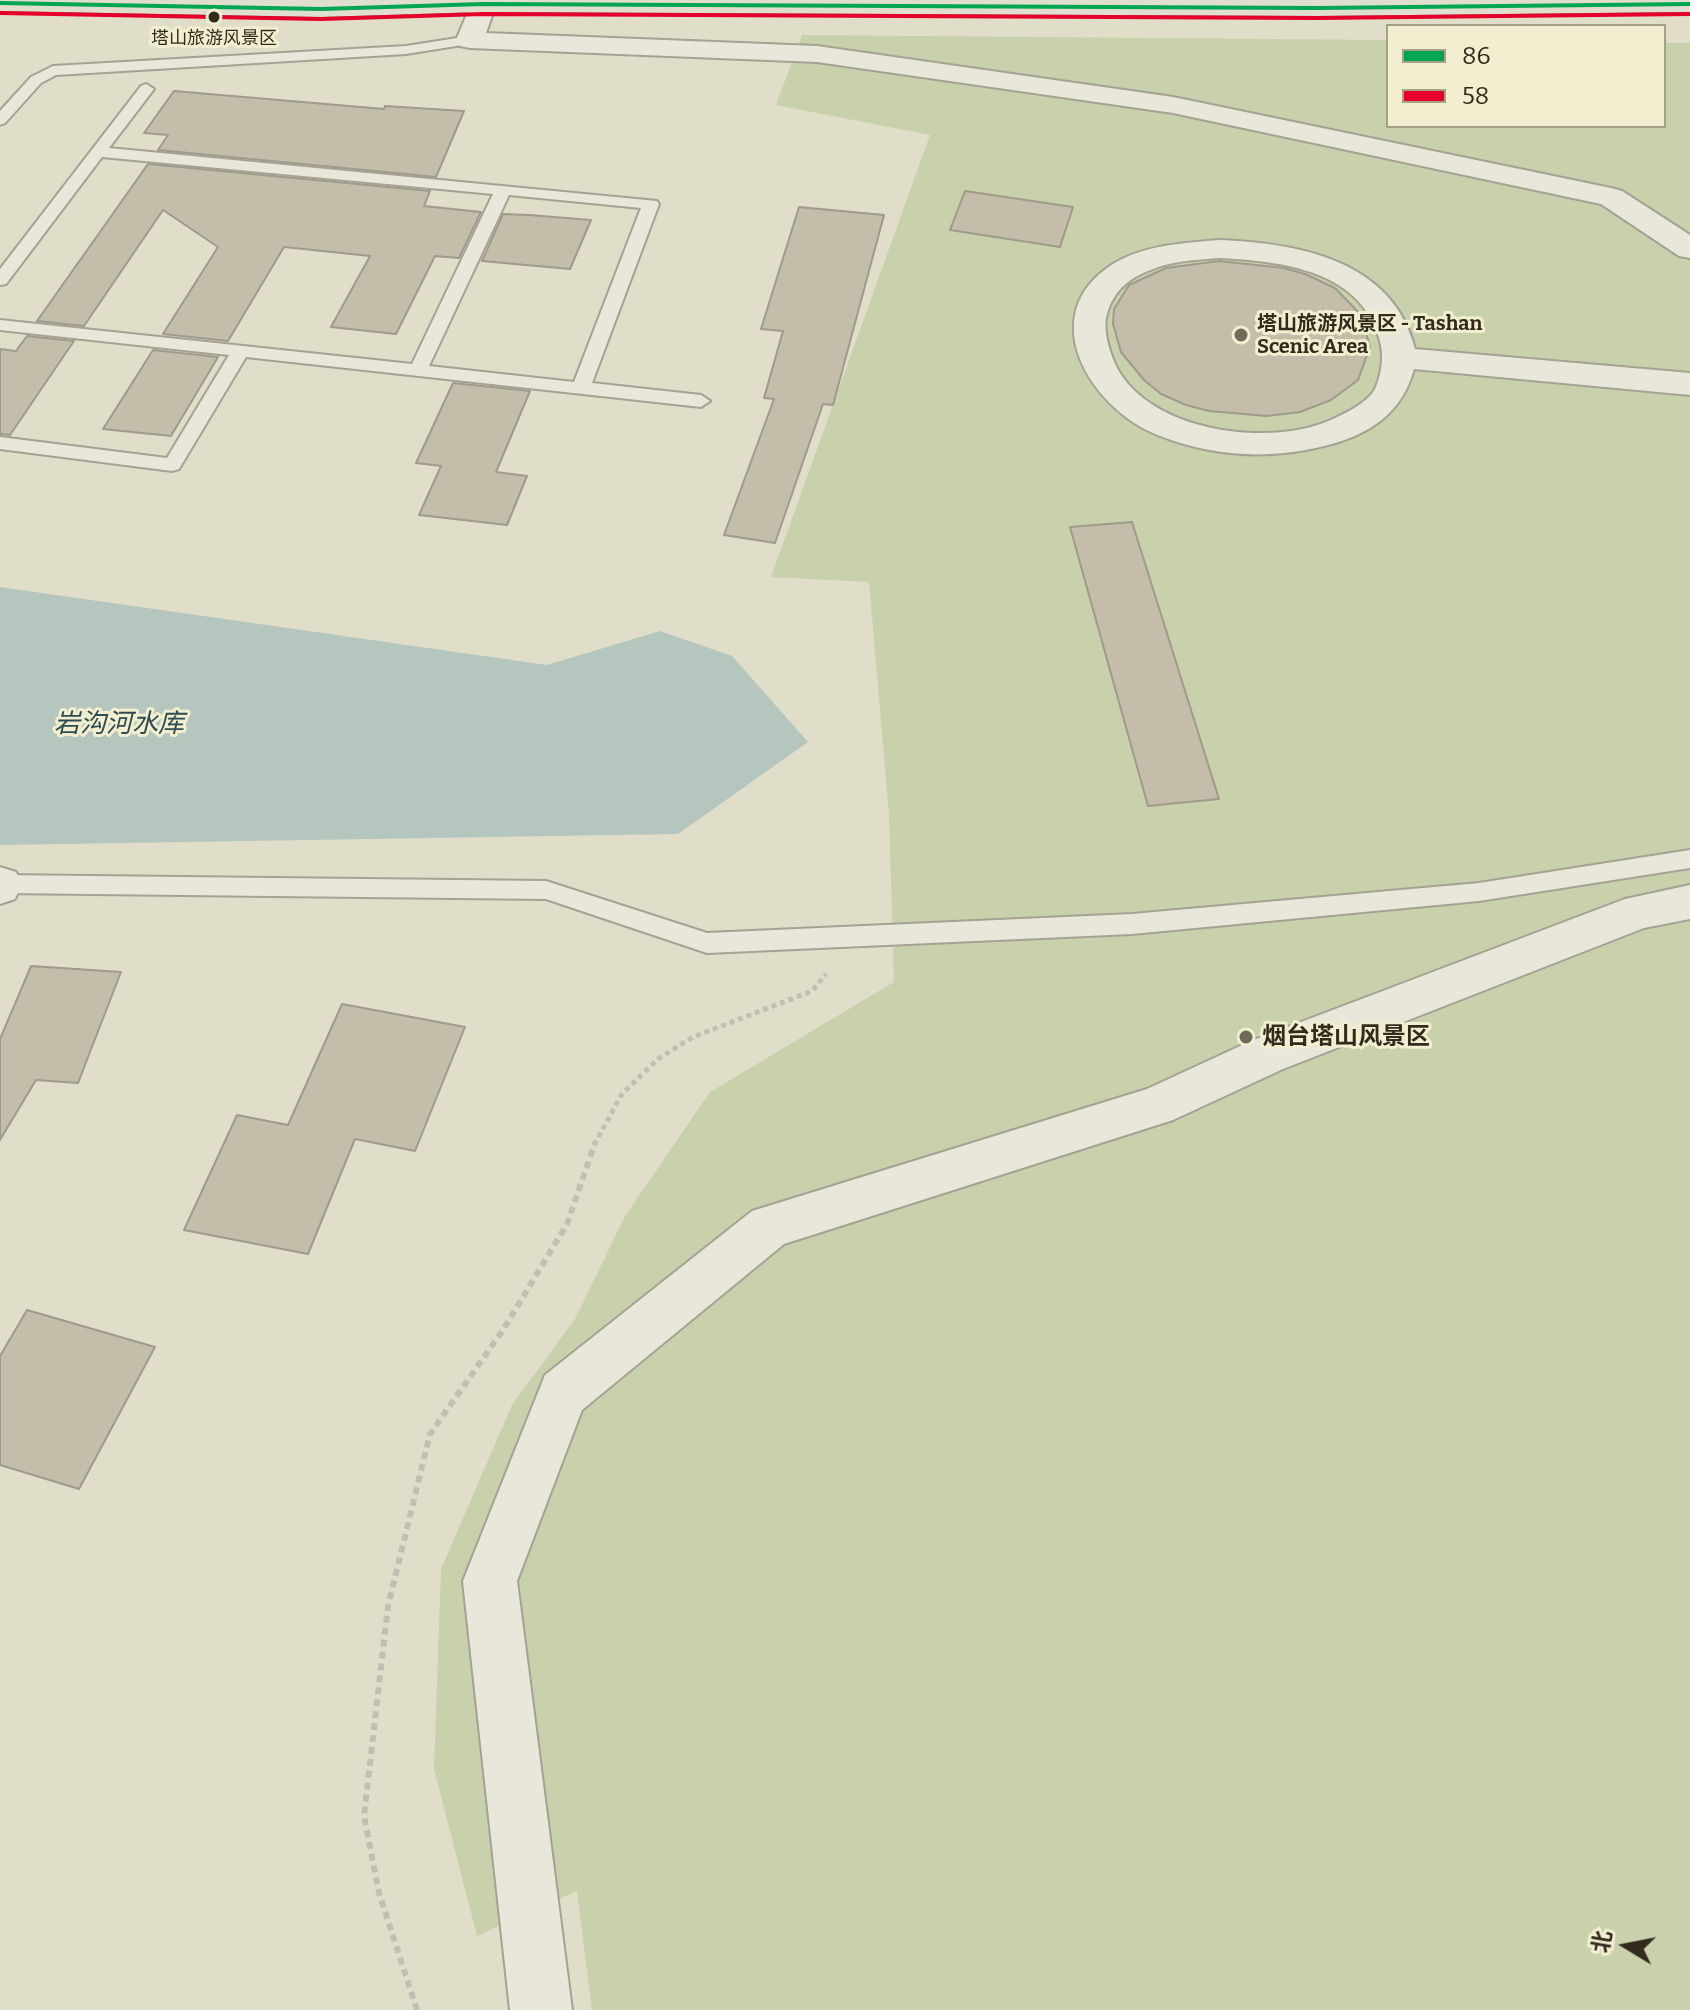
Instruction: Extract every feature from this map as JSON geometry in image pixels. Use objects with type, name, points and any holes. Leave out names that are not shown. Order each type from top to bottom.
[{"type":"main road","points":[[0,3],[321,9],[483,4],[1317,8],[1690,4]]},
{"type":"street","points":[[483,4],[470,40],[817,54],[1173,105],[1611,197],[1690,249]]},
{"type":"street","points":[[1219,249],[1270,252],[1326,267],[1358,285],[1390,319],[1402,358],[1387,399],[1354,424],[1318,439],[1276,443],[1205,438],[1145,416],[1124,398],[1096,364],[1087,330],[1089,311],[1108,281],[1141,262],[1219,249]]},
{"type":"street","points":[[1402,358],[1690,384]]},
{"type":"street","points":[[541,2010],[490,1581],[563,1393],[769,1227],[1157,1106],[1267,1055],[1640,911],[1690,902]]},
{"type":"lane","points":[[0,120],[36,80],[53,71],[406,50],[470,40]]},
{"type":"lane","points":[[0,280],[146,89]]},
{"type":"lane","points":[[98,152],[651,204],[581,388]]},
{"type":"lane","points":[[418,370],[503,190]]},
{"type":"lane","points":[[0,325],[701,401]]},
{"type":"lane","points":[[0,443],[172,465],[241,351]]},
{"type":"lane","points":[[0,885],[546,890],[707,943],[1132,924],[1479,892],[1690,859]]},
{"type":"green space","name":"烟台塔山风景区","points":[[802,35],[1386,40],[1386,128],[1666,128],[1666,43],[1690,43],[1690,2010],[592,2010],[577,1891],[477,1936],[434,1769],[441,1569],[512,1405],[575,1319],[625,1216],[710,1092],[894,982],[889,815],[869,582],[771,577],[930,135],[776,105]]},
{"type":"water","name":"岩沟河水库","points":[[0,587],[547,665],[660,631],[732,656],[808,742],[678,834],[0,845]]},
{"type":"building","points":[[174,91],[384,109],[385,106],[464,111],[436,177],[158,150],[168,135],[144,133]]},
{"type":"building","points":[[148,164],[430,191],[424,206],[481,212],[459,258],[435,256],[396,334],[331,327],[370,256],[284,247],[228,341],[163,334],[218,247],[163,210],[84,326],[37,321]]},
{"type":"building","points":[[965,191],[1073,207],[1060,247],[950,230]]},
{"type":"building","points":[[799,207],[884,215],[833,405],[823,404],[775,543],[724,535],[774,399],[764,398],[783,331],[761,329]]},
{"type":"building","points":[[503,214],[591,220],[570,269],[482,261]]},
{"type":"building","name":"塔山旅游风景区 - Tashan Scenic Area","points":[[1219,261],[1284,268],[1335,288],[1361,315],[1370,347],[1358,380],[1331,400],[1300,412],[1267,416],[1209,411],[1186,405],[1161,394],[1144,380],[1121,352],[1113,324],[1114,309],[1129,285],[1166,268]]},
{"type":"building","points":[[27,336],[74,341],[10,435],[0,434],[0,349],[16,351]]},
{"type":"building","points":[[153,350],[218,357],[171,436],[103,429]]},
{"type":"building","points":[[453,383],[530,391],[496,472],[527,476],[507,525],[419,515],[441,466],[416,463]]},
{"type":"building","points":[[1132,522],[1219,799],[1148,806],[1070,527]]},
{"type":"building","points":[[31,966],[121,972],[78,1083],[36,1080],[0,1140],[0,1039]]},
{"type":"building","points":[[342,1004],[465,1027],[415,1151],[355,1139],[308,1254],[184,1230],[237,1115],[288,1125]]},
{"type":"building","points":[[27,1310],[155,1347],[79,1489],[0,1465],[0,1356]]},
{"type":"transit line","name":"86","points":[[0,3],[321,9],[483,4],[1317,8],[1690,4]]},
{"type":"transit line","name":"58","points":[[0,13],[321,19],[483,14],[1317,18],[1690,14]]},
{"type":"place","name":"塔山旅游风景区","points":[[214,17]]},
{"type":"place","name":"塔山旅游风景区 - Tashan Scenic Area","points":[[1241,335]]},
{"type":"place","name":"烟台塔山风景区","points":[[1246,1037]]}]
